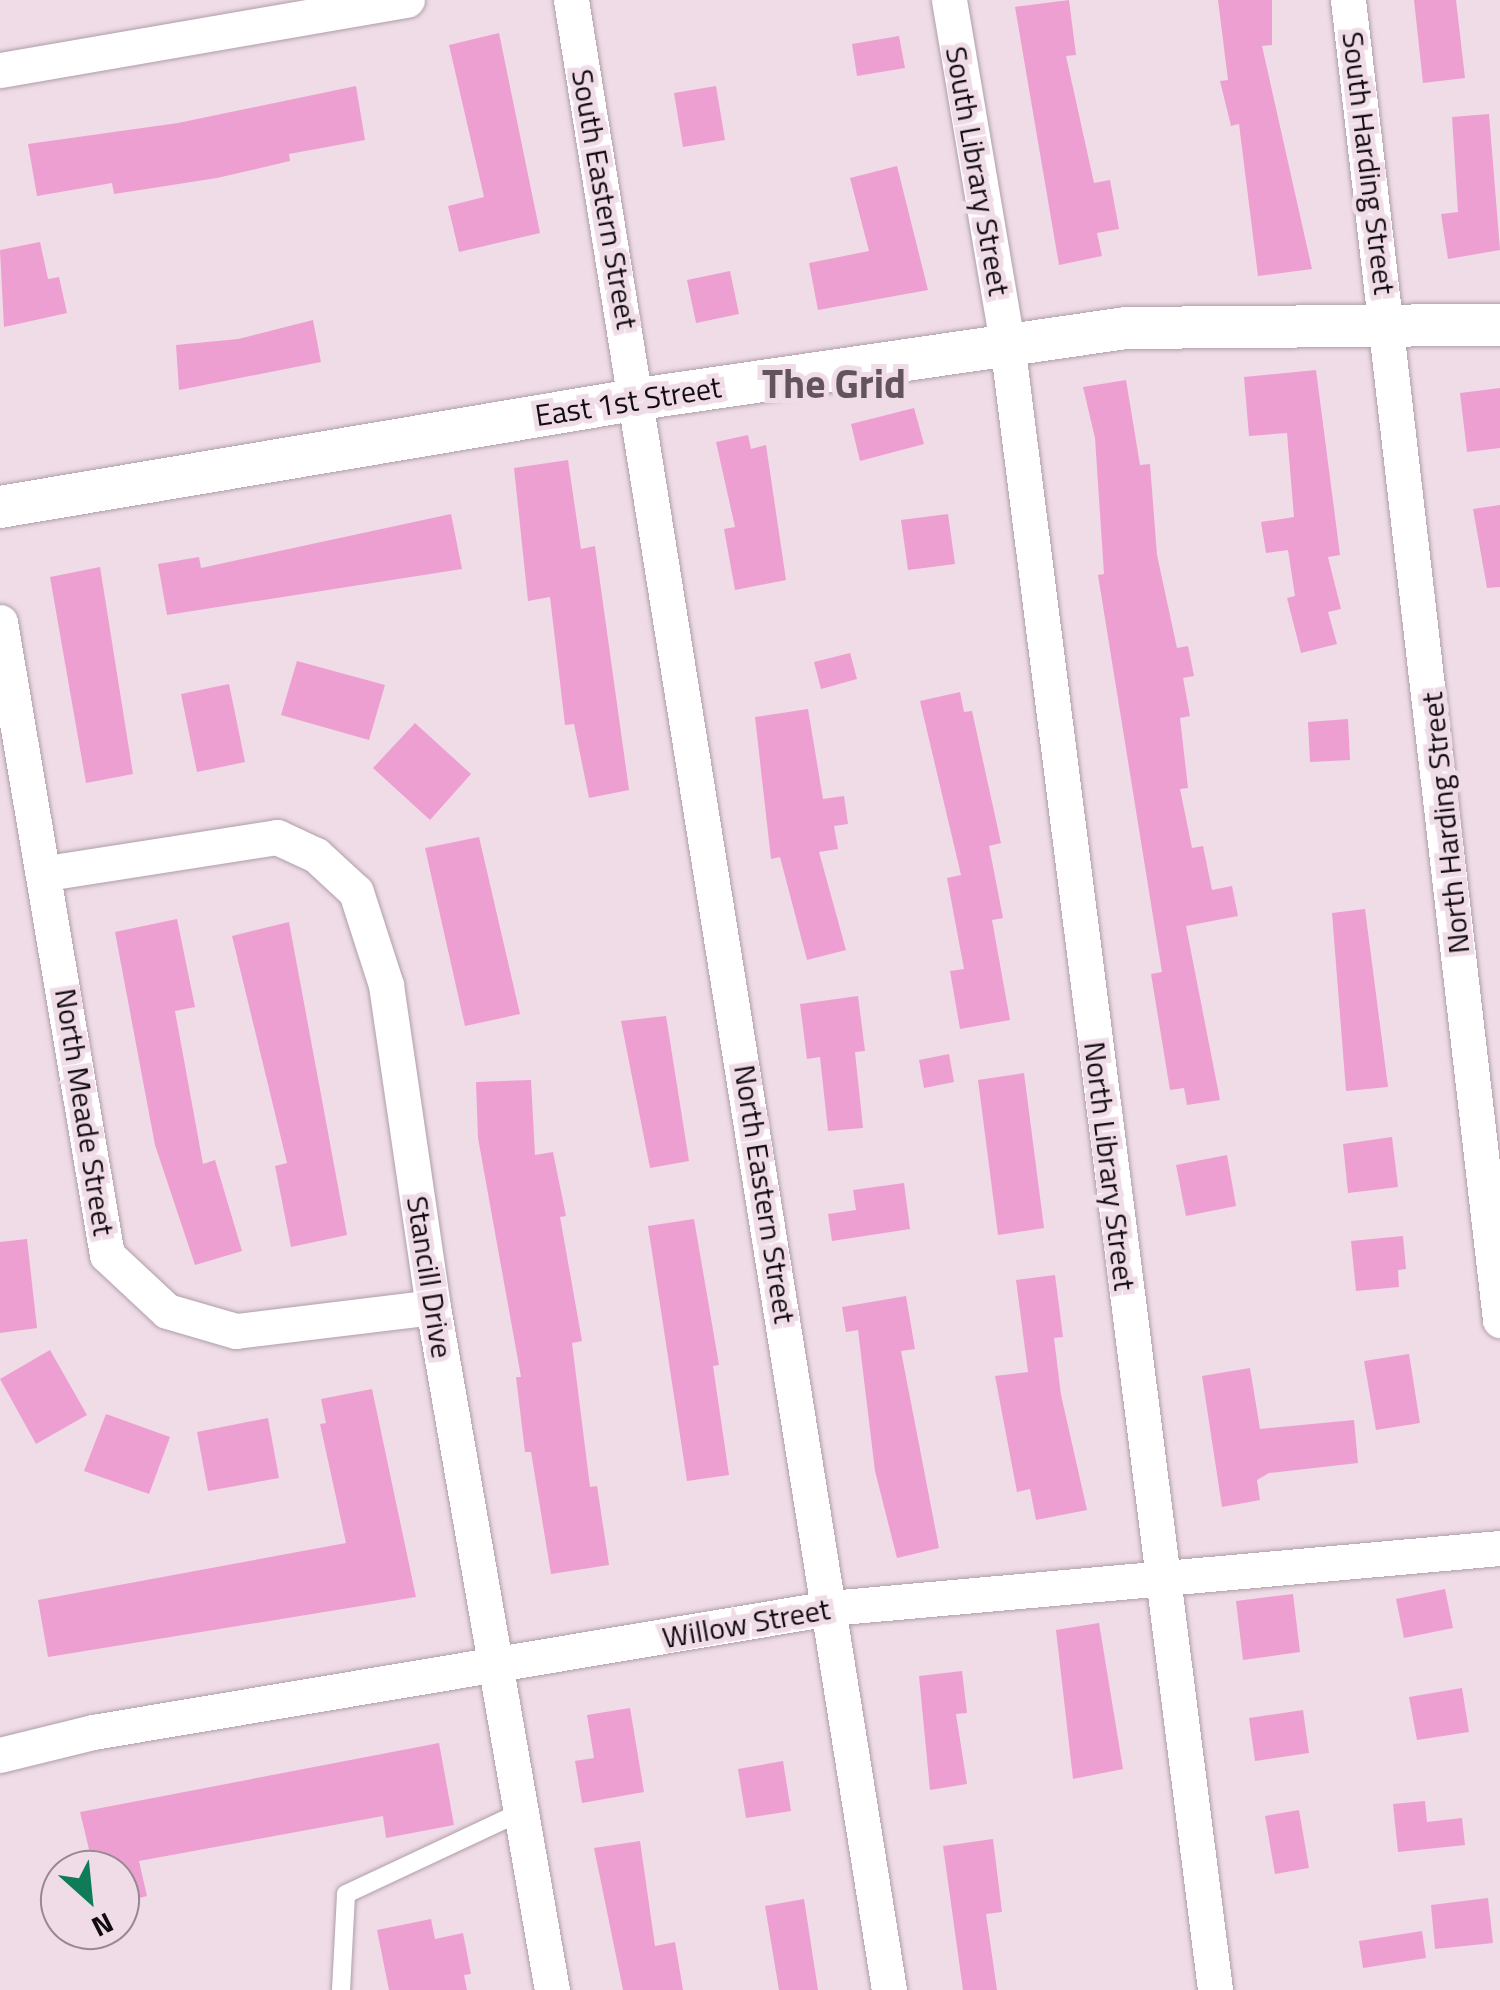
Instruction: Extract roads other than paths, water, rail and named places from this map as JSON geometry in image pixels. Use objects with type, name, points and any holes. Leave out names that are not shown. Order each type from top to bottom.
[{"type":"street","points":[[0,70],[206,16],[406,0]]},
{"type":"street","name":"South Eastern Street","points":[[571,0],[639,399]]},
{"type":"street","name":"South Library Street","points":[[949,0],[1007,343]]},
{"type":"street","name":"South Harding Street","points":[[1348,0],[1390,326]]},
{"type":"street","name":"East 1st Street","points":[[0,507],[639,399],[1126,328],[1500,325]]},
{"type":"street","name":"North Harding Street","points":[[1390,326],[1500,1320]]},
{"type":"street","name":"North Library Street","points":[[1007,343],[1215,1990]]},
{"type":"street","name":"North Eastern Street","points":[[639,399],[889,1990]]},
{"type":"street","name":"North Meade Street","points":[[0,622],[48,874],[107,1255],[168,1312],[236,1331],[433,1306]]},
{"type":"street","name":"Stancill Drive","points":[[48,874],[277,837],[316,855],[356,892],[386,985],[433,1306],[524,1810],[552,1990]]},
{"type":"street","name":"Willow Street","points":[[0,1755],[93,1732],[830,1608],[1161,1574],[1500,1548]]},
{"type":"lane","points":[[341,1990],[346,1894],[524,1810]]},
{"type":"district","name":"The Grid","points":[[834,384]]}]
